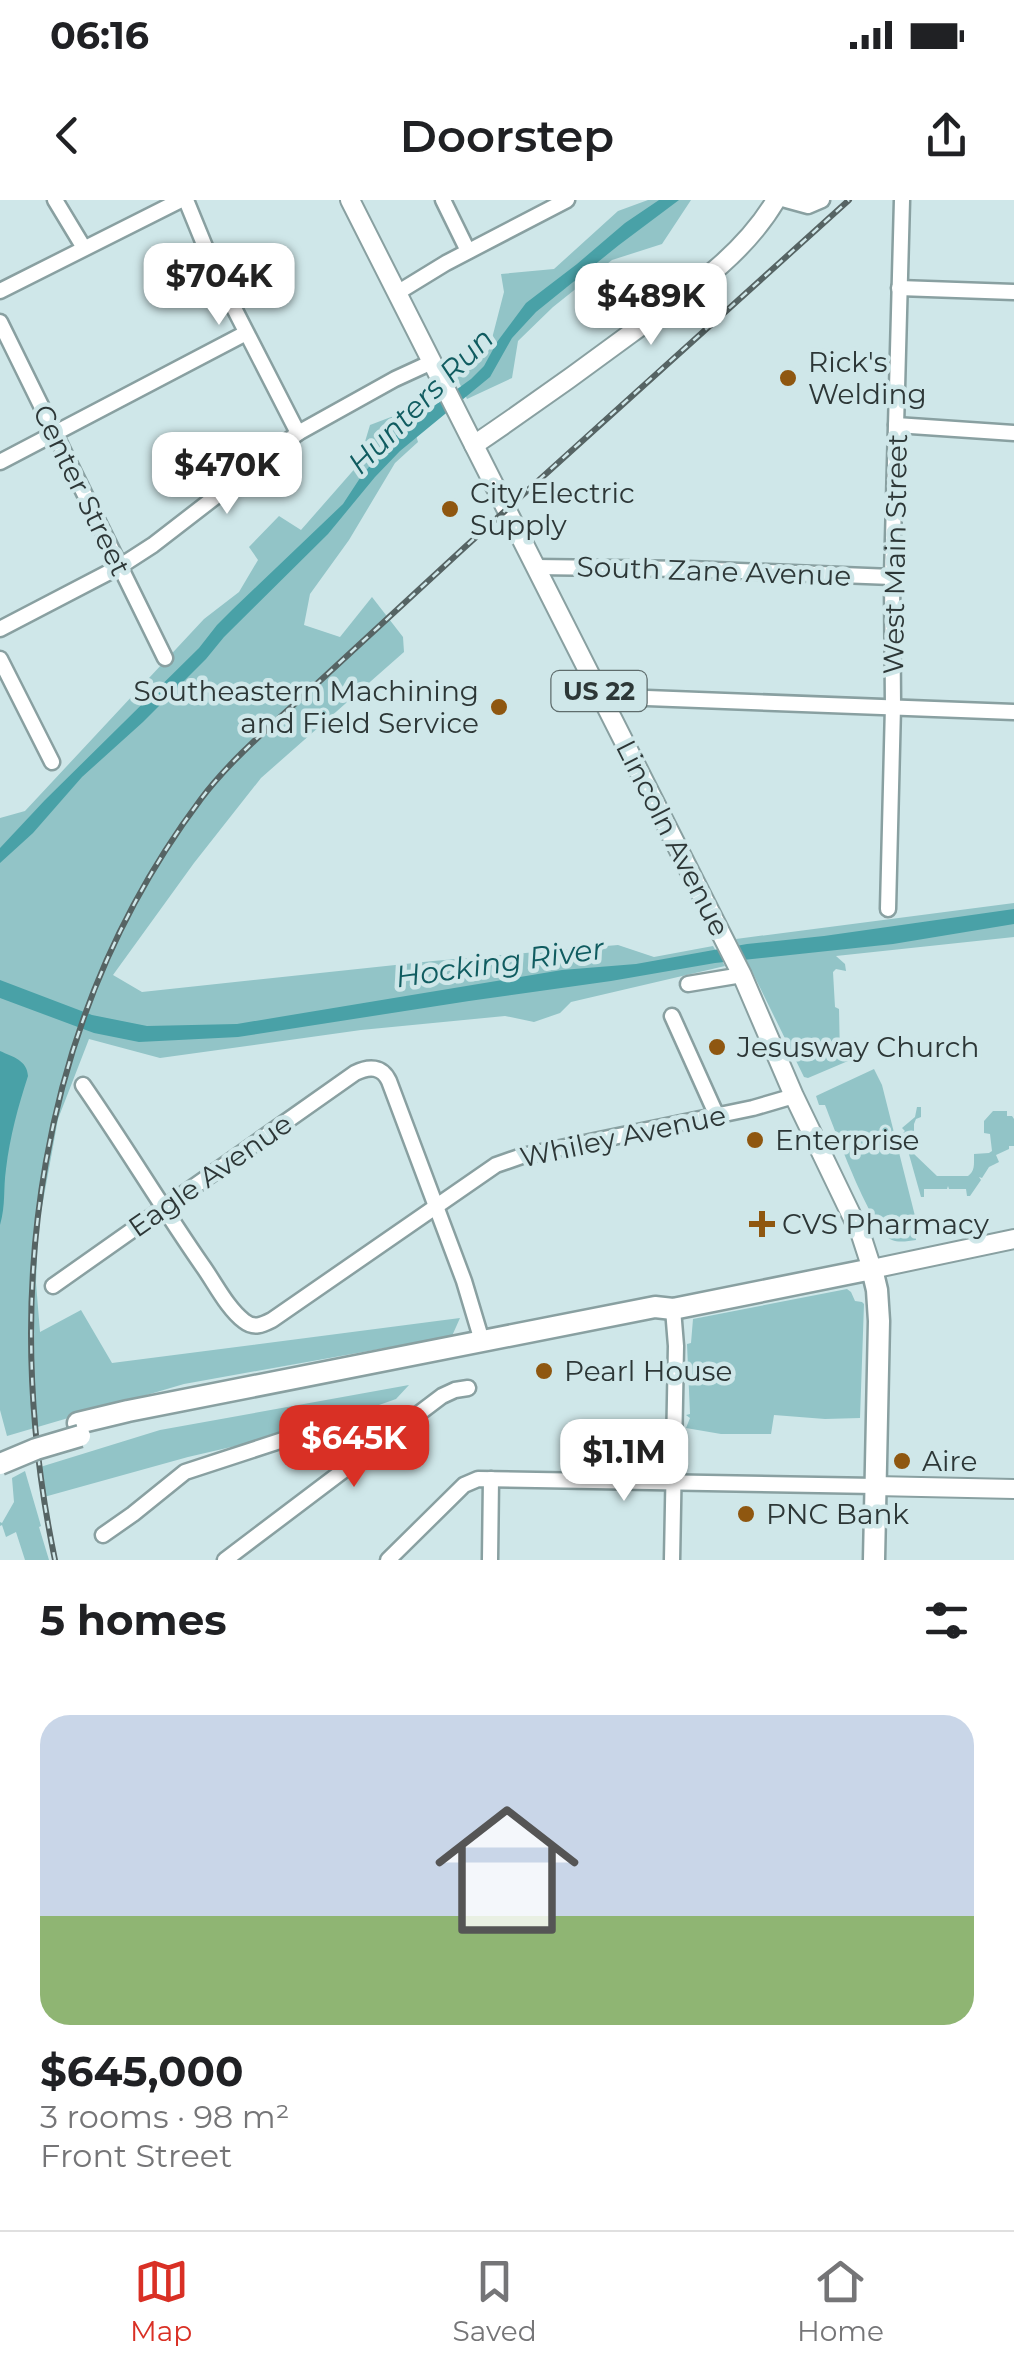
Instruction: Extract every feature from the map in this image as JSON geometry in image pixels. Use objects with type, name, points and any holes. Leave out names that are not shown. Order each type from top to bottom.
[{"type":"highway","points":[[0,1450],[482,1342],[872,1269]]},
{"type":"highway","name":"US 22","points":[[872,1269],[879,1320],[874,1560]]},
{"type":"highway","points":[[0,1464],[79,1430],[657,1319],[673,1309]]},
{"type":"main road","name":"Lincoln Avenue","points":[[350,200],[724,938],[794,1096],[856,1222],[872,1269]]},
{"type":"main road","points":[[474,445],[726,262],[755,231],[776,200]]},
{"type":"main road","points":[[872,1269],[1014,1239]]},
{"type":"main road","points":[[875,1486],[1014,1490]]},
{"type":"street","points":[[55,200],[84,248]]},
{"type":"street","points":[[0,291],[183,200],[215,272],[298,432]]},
{"type":"street","points":[[443,200],[468,251]]},
{"type":"street","points":[[398,293],[468,251],[567,200]]},
{"type":"street","points":[[786,200],[808,206],[822,200]]},
{"type":"street","name":"West Main Street","points":[[888,909],[902,200]]},
{"type":"street","points":[[899,288],[1014,292]]},
{"type":"street","name":"Center Street","points":[[0,322],[164,658]]},
{"type":"street","points":[[0,462],[246,334]]},
{"type":"street","points":[[0,629],[119,567],[208,505],[298,432],[432,362]]},
{"type":"street","points":[[896,425],[1014,432]]},
{"type":"street","name":"South Zane Avenue","points":[[535,567],[892,576]]},
{"type":"street","points":[[0,659],[52,762]]},
{"type":"street","points":[[602,699],[1014,712]]},
{"type":"street","points":[[688,984],[740,972]]},
{"type":"street","points":[[672,1016],[717,1116]]},
{"type":"street","name":"Eagle Avenue","points":[[53,1286],[355,1074],[369,1068],[386,1076],[436,1206]]},
{"type":"street","points":[[83,1085],[164,1208]]},
{"type":"street","name":"Whiley Avenue","points":[[164,1208],[238,1314],[249,1324],[260,1326],[496,1166],[522,1156],[794,1096]]},
{"type":"street","points":[[436,1206],[482,1342]]},
{"type":"street","points":[[672,1560],[676,1359],[673,1309]]},
{"type":"street","points":[[226,1560],[442,1396],[468,1388]]},
{"type":"street","points":[[103,1535],[185,1472],[292,1437],[309,1435],[321,1439],[344,1469]]},
{"type":"street","points":[[388,1560],[464,1485],[478,1479],[875,1486]]},
{"type":"street","points":[[490,1560],[491,1479]]},
{"type":"shaded area","points":[[648,200],[691,200],[662,244],[612,260],[518,341],[512,378],[467,399],[457,378],[489,350],[504,292],[501,274],[554,269],[618,211]]},
{"type":"shaded area","points":[[659,200],[679,200],[536,312],[512,338],[490,377],[400,451],[328,534],[0,863],[0,848],[199,648],[217,625],[343,504],[401,430],[484,366],[526,303]]},
{"type":"shaded area","points":[[410,415],[418,442],[395,463],[349,540],[310,594],[304,625],[340,637],[372,597],[403,637],[404,652],[261,778],[113,975],[142,992],[618,945],[654,957],[713,946],[725,966],[571,1002],[560,1013],[534,1022],[505,1016],[361,1030],[160,1058],[89,1039],[58,1119],[38,1229],[36,1283],[40,1332],[81,1310],[112,1363],[460,1318],[452,1336],[184,1384],[7,1436],[0,1410],[0,818],[25,811],[204,619],[239,592],[258,560],[249,547],[279,516],[301,530],[358,465],[370,425]]},
{"type":"shaded area","points":[[1014,903],[1014,937],[836,956],[845,964],[846,971],[833,972],[840,1056],[847,1056],[848,1061],[808,1078],[804,1077],[736,939]]},
{"type":"shaded area","points":[[1014,909],[1014,924],[893,944],[715,963],[238,1037],[139,1042],[94,1033],[0,998],[0,980],[92,1015],[147,1026],[237,1024],[562,970],[636,964],[747,944]]},
{"type":"shaded area","points":[[0,1051],[22,1063],[28,1076],[10,1145],[0,1225]]},
{"type":"shaded area","points":[[874,1069],[882,1085],[915,1216],[916,1240],[892,1240],[874,1219],[825,1105],[819,1105],[816,1096]]},
{"type":"shaded area","points":[[917,1107],[921,1107],[921,1117],[914,1124],[914,1154],[937,1176],[968,1176],[973,1170],[974,1154],[992,1151],[990,1134],[984,1133],[984,1121],[993,1111],[1007,1111],[1007,1116],[1014,1119],[1014,1146],[996,1155],[999,1162],[979,1177],[981,1180],[970,1196],[966,1189],[948,1186],[924,1189],[921,1197],[902,1128],[915,1117]]},
{"type":"shaded area","points":[[847,1289],[855,1301],[864,1304],[860,1418],[774,1415],[771,1434],[721,1434],[686,1428],[690,1418],[686,1415],[690,1414],[687,1344],[691,1343],[693,1319]]},
{"type":"shaded area","points":[[409,1385],[396,1399],[314,1428],[188,1457],[44,1497],[37,1468],[160,1430]]},
{"type":"shaded area","points":[[25,1471],[49,1560],[25,1560],[16,1532],[6,1537],[0,1526],[14,1502],[12,1478]]},
{"type":"railway","points":[[55,1560],[39,1460],[32,1360],[34,1261],[46,1162],[68,1066],[101,973],[145,884],[201,799],[252,743],[849,200]]},
{"type":"place","name":"Rick's Welding","points":[[788,378]]},
{"type":"place","name":"City Electric Supply","points":[[450,509]]},
{"type":"place","name":"Southeastern Machining and Field Service","points":[[499,707]]},
{"type":"place","name":"Jesusway Church","points":[[717,1047]]},
{"type":"place","name":"Enterprise","points":[[755,1140]]},
{"type":"place","name":"CVS Pharmacy","points":[[762,1224]]},
{"type":"place","name":"Pearl House","points":[[544,1371]]},
{"type":"place","name":"Aire","points":[[902,1461]]},
{"type":"place","name":"PNC Bank","points":[[746,1514]]},
{"type":"water label","name":"Hunters Run","points":[[421,401]]},
{"type":"water label","name":"Hocking River","points":[[500,963]]}]
